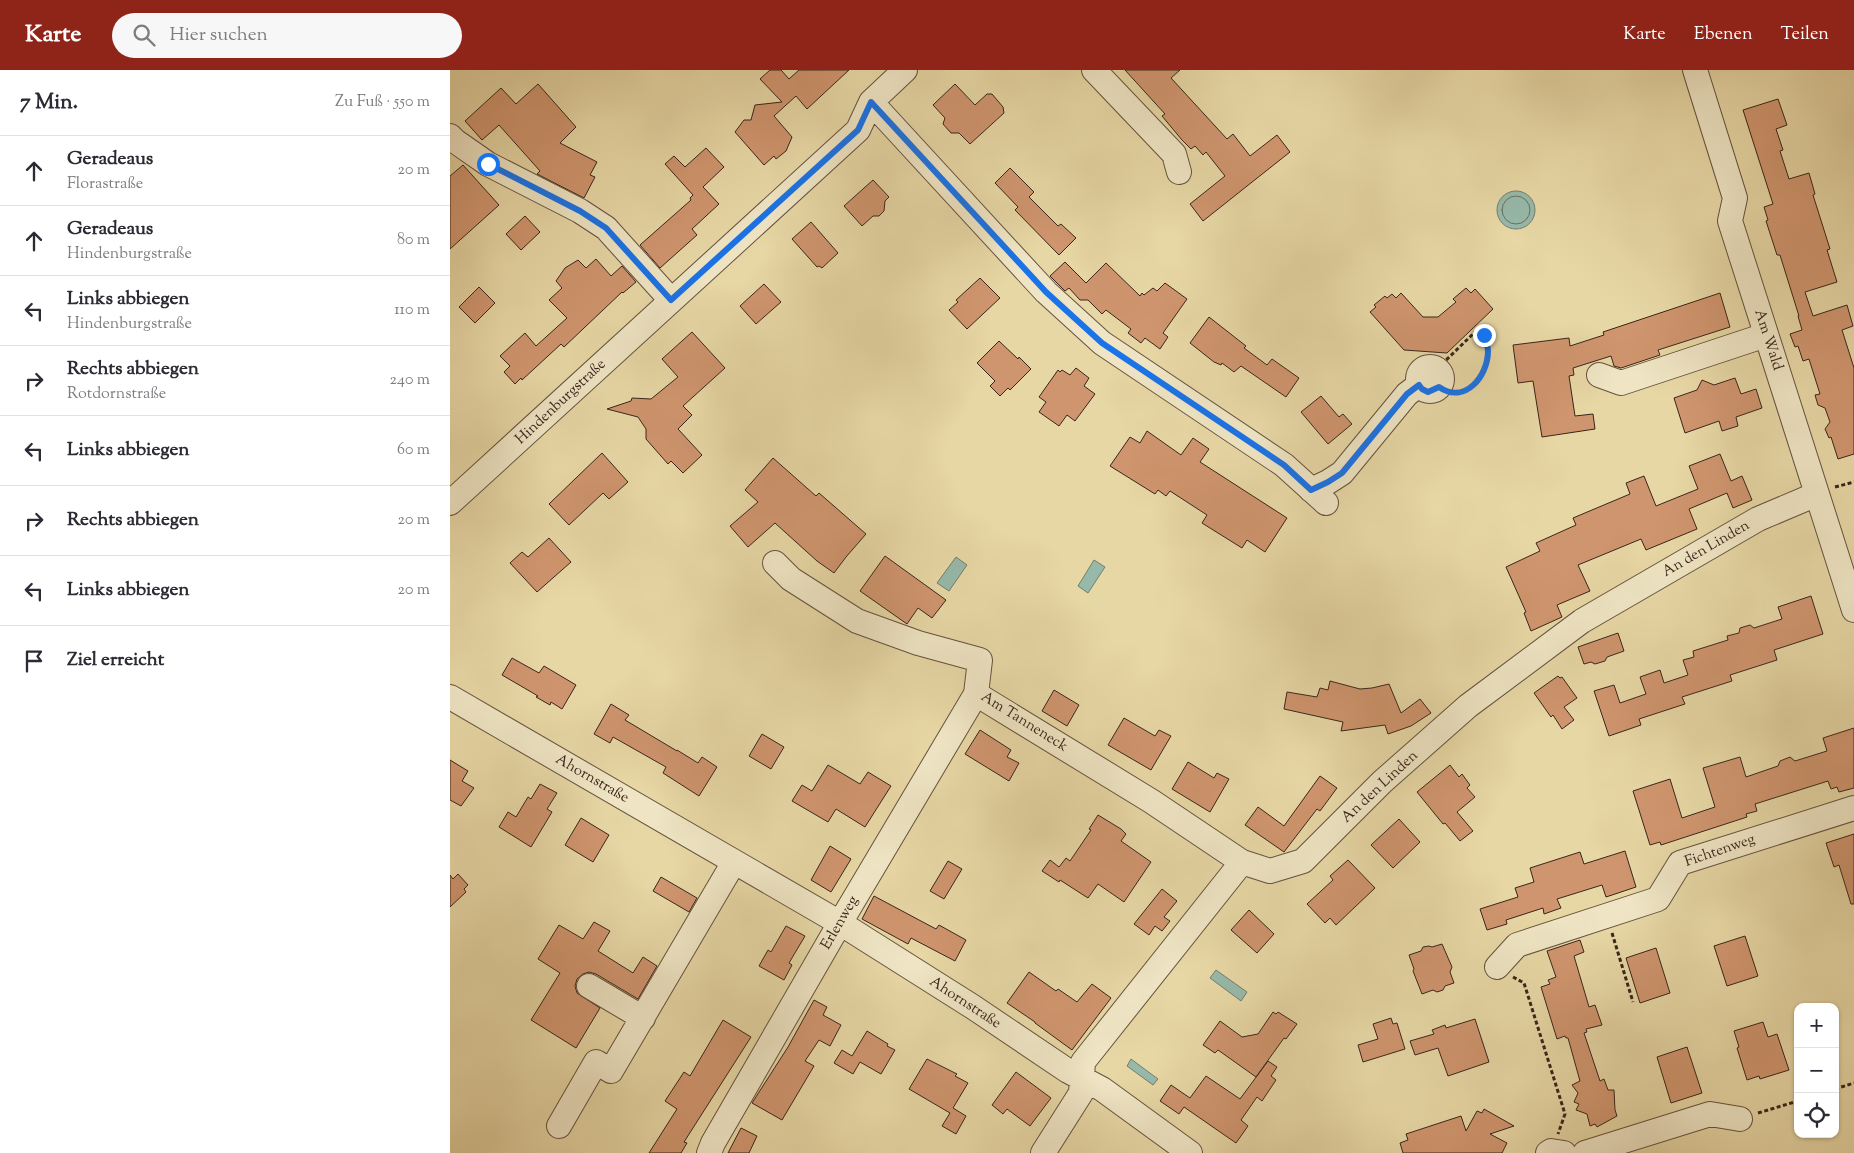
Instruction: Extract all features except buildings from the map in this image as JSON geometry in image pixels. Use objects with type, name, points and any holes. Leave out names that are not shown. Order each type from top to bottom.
[{"type":"street","name":"Hindenburgstraße","points":[[450,503],[858,130],[871,102],[905,70]]},
{"type":"street","points":[[1094,70],[1174,154],[1179,172]]},
{"type":"street","name":"Am Wald","points":[[1695,70],[1735,198],[1730,221],[1854,610]]},
{"type":"street","points":[[871,102],[1046,292],[1102,343],[1284,465],[1318,497],[1328,482],[1342,473],[1407,394],[1432,381]]},
{"type":"street","points":[[450,136],[455,142],[488,164],[580,211],[606,228],[671,300]]},
{"type":"street","points":[[1599,375],[1621,383],[1766,335]]},
{"type":"street","name":"An den Linden","points":[[1242,862],[1270,871],[1303,861],[1382,782],[1468,706],[1582,621],[1758,519],[1817,494]]},
{"type":"street","name":"Am Tanneneck","points":[[775,563],[792,579],[857,621],[918,643],[980,660],[976,694],[1151,801],[1242,862]]},
{"type":"street","name":"Erlenweg","points":[[709,1153],[840,923],[976,694]]},
{"type":"street","name":"Ahornstraße","points":[[450,697],[840,923],[974,1007],[1082,1079],[1102,1089],[1190,1153]]},
{"type":"street","name":"Fichtenweg","points":[[1497,967],[1517,945],[1658,899],[1680,863],[1854,808]]},
{"type":"street","points":[[559,1126],[596,1062],[611,1071],[734,862]]},
{"type":"street","points":[[1043,1153],[1081,1093],[1084,1062],[1242,862]]},
{"type":"street","points":[[589,986],[643,1018]]},
{"type":"street","points":[[1585,1153],[1710,1114],[1740,1119]]},
{"type":"path","points":[[1475,332],[1442,364],[1432,381],[1450,393],[1456,394],[1468,389],[1476,381],[1485,366],[1488,349],[1481,332]]},
{"type":"path","points":[[1606,916],[1633,1002]]},
{"type":"path","points":[[1497,967],[1524,983],[1565,1114],[1555,1152]]},
{"type":"path","points":[[1839,1088],[1854,1083]]},
{"type":"path","points":[[1740,1119],[1794,1101]]},
{"type":"water","points":[[1516,191],[1529,197],[1535,210],[1529,223],[1516,229],[1503,223],[1497,210],[1503,197]]},
{"type":"water","points":[[956,557],[967,565],[949,591],[937,583]]},
{"type":"water","points":[[1094,560],[1105,567],[1088,593],[1078,586]]},
{"type":"water","points":[[1216,970],[1247,992],[1241,1001],[1210,978]]},
{"type":"water","points":[[1131,1059],[1158,1079],[1153,1085],[1127,1066]]},
{"type":"route","points":[[488,164],[580,211],[606,228],[671,300],[858,130],[871,102],[1046,292],[1102,343],[1284,465],[1311,490],[1342,473],[1407,394],[1419,385],[1428,392],[1432,392],[1439,387],[1456,394],[1472,386],[1482,372],[1487,358],[1488,349],[1484,335]]}]
